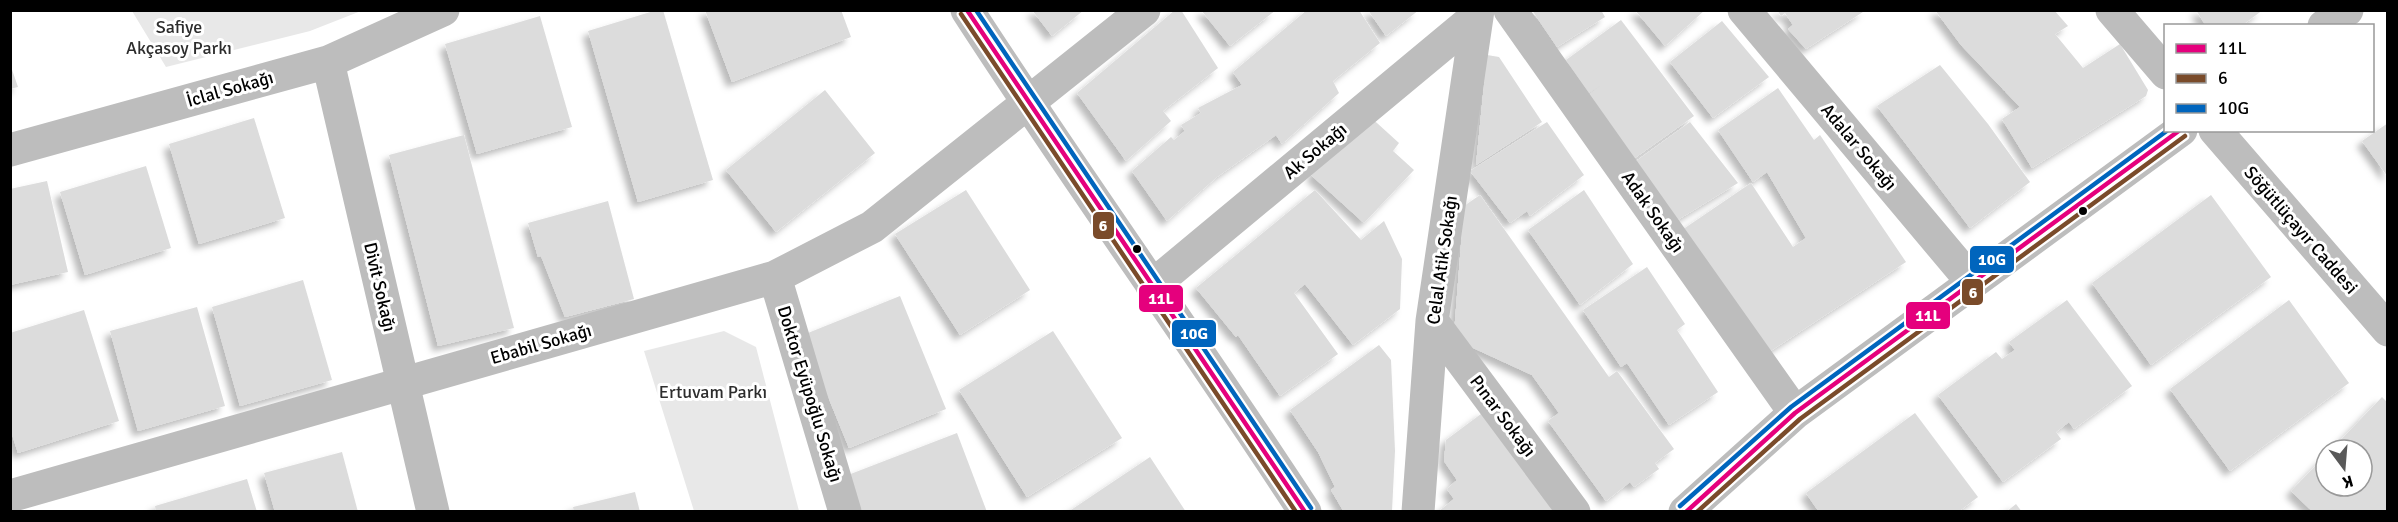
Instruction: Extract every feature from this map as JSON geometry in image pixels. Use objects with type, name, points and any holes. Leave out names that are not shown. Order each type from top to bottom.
[{"type":"street","name":"İclal Sokağı","points":[[10,150],[328,62],[443,10]]},
{"type":"street","points":[[968,10],[1028,104],[1234,402],[1305,512]]},
{"type":"street","name":"Ebabil Sokağı","points":[[10,496],[775,277],[872,227],[1144,10]]},
{"type":"street","name":"Adak Sokağı","points":[[1510,10],[1795,413]]},
{"type":"street","name":"Adalar Sokağı","points":[[1744,10],[1973,283]]},
{"type":"street","points":[[2112,10],[2164,71]]},
{"type":"street","points":[[2327,24],[2347,10]]},
{"type":"street","name":"Ak Sokağı","points":[[1152,286],[1478,14]]},
{"type":"street","name":"Celal Atik Sokağı","points":[[1418,512],[1432,321],[1478,14]]},
{"type":"street","name":"Divit Sokağı","points":[[328,62],[433,512]]},
{"type":"street","points":[[1685,512],[1795,413],[2178,132]]},
{"type":"street","name":"Söğütlüçayır Caddesi","points":[[2217,132],[2388,330]]},
{"type":"street","name":"Doktor Eyüpoğlu Sokağı","points":[[775,277],[845,512]]},
{"type":"street","name":"Pınar Sokağı","points":[[1432,321],[1574,512]]},
{"type":"green space","name":"Safiye Akçasoy Parkı","points":[[132,11],[361,11],[310,31],[166,67]]},
{"type":"green space","name":"Ertuvam Parkı","points":[[724,331],[756,347],[799,511],[694,511],[644,351]]},
{"type":"building","points":[[663,10],[713,180],[638,202],[588,31]]},
{"type":"building","points":[[705,10],[841,10],[851,37],[732,82]]},
{"type":"building","points":[[1032,10],[1084,10],[1052,36]]},
{"type":"building","points":[[1175,10],[1181,10],[1218,68],[1163,111],[1171,121],[1126,161],[1077,93]]},
{"type":"building","points":[[1201,10],[1276,10],[1230,46]]},
{"type":"building","points":[[1307,10],[1359,10],[1380,43],[1333,81],[1339,93],[1282,144],[1276,135],[1217,177],[1167,221],[1132,171],[1171,137],[1174,140],[1185,131],[1181,125],[1201,113],[1198,108],[1242,85],[1233,72]]},
{"type":"building","points":[[1368,10],[1419,10],[1386,36]]},
{"type":"building","points":[[1532,10],[1601,10],[1605,17],[1557,47]]},
{"type":"building","points":[[1635,10],[1705,10],[1665,46]]},
{"type":"building","points":[[1777,10],[1866,10],[1806,49],[1788,29],[1793,25],[1785,13],[1781,16]]},
{"type":"building","points":[[1935,10],[2054,10],[2068,26],[2055,34],[2083,68],[2120,44],[2148,90],[2146,96],[2032,168],[2002,119],[2020,107],[1961,45]]},
{"type":"building","points":[[2196,10],[2263,10],[2244,24],[2205,24]]},
{"type":"building","points":[[540,16],[572,127],[477,154],[445,44]]},
{"type":"building","points":[[1621,20],[1694,116],[1632,160],[1586,97],[1601,85],[1589,93],[1566,60]]},
{"type":"building","points":[[1722,21],[1769,77],[1713,118],[1670,62]]},
{"type":"building","points":[[1487,55],[1499,57],[1542,122],[1476,165]]},
{"type":"building","points":[[10,64],[18,87],[10,89]]},
{"type":"building","points":[[1940,65],[1988,124],[2030,182],[1970,228],[1877,106]]},
{"type":"building","points":[[1778,88],[1814,140],[1820,135],[1906,262],[1760,358],[1682,230],[1751,183],[1793,247],[1806,238],[1767,172],[1753,182],[1718,130]]},
{"type":"building","points":[[825,90],[875,153],[776,232],[726,170]]},
{"type":"building","points":[[1366,113],[1399,143],[1393,151],[1414,170],[1364,223],[1311,175]]},
{"type":"building","points":[[254,118],[285,218],[199,244],[169,144]]},
{"type":"building","points":[[1547,122],[1584,175],[1530,216],[1527,211],[1510,223],[1470,171]]},
{"type":"building","points":[[1690,122],[1738,183],[1676,221],[1632,164]]},
{"type":"building","points":[[2388,123],[2388,177],[2362,141]]},
{"type":"building","points":[[464,135],[514,328],[438,346],[389,155]]},
{"type":"building","points":[[146,166],[171,248],[85,275],[60,192]]},
{"type":"building","points":[[47,181],[68,272],[10,285],[10,189]]},
{"type":"building","points":[[966,190],[1030,290],[960,335],[895,234]]},
{"type":"building","points":[[1315,190],[1361,240],[1384,221],[1402,259],[1400,309],[1353,345],[1305,284],[1294,293],[1338,354],[1280,396],[1238,335],[1236,337],[1196,288]]},
{"type":"building","points":[[1584,190],[1633,264],[1580,305],[1528,230]]},
{"type":"building","points":[[1480,195],[1609,377],[1617,371],[1674,449],[1655,463],[1659,469],[1634,487],[1630,482],[1606,501],[1548,421],[1559,413],[1532,375],[1458,341],[1454,334],[1464,206]]},
{"type":"building","points":[[2211,195],[2271,277],[2151,365],[2092,283]]},
{"type":"building","points":[[608,201],[634,299],[565,317],[541,256],[538,257],[528,223]]},
{"type":"building","points":[[1647,267],[1685,324],[1677,330],[1718,392],[1669,425],[1627,363],[1621,367],[1583,310]]},
{"type":"building","points":[[303,280],[332,380],[240,406],[212,307]]},
{"type":"building","points":[[900,296],[946,409],[849,448],[803,335]]},
{"type":"building","points":[[2067,300],[2132,386],[2074,429],[2069,422],[2056,432],[2061,439],[2003,482],[1938,395],[1996,352],[2002,359],[2015,350],[2009,342]]},
{"type":"building","points":[[2289,300],[2349,383],[2230,471],[2170,389]]},
{"type":"building","points":[[197,307],[225,406],[138,431],[110,331]]},
{"type":"building","points":[[84,310],[119,421],[18,453],[10,428],[10,333]]},
{"type":"building","points":[[1053,331],[1122,438],[1027,497],[959,390]]},
{"type":"building","points":[[1379,345],[1391,360],[1395,451],[1392,511],[1344,512],[1331,490],[1335,487],[1318,452],[1290,410]]},
{"type":"building","points":[[2382,397],[2388,403],[2388,512],[2313,512],[2291,491],[2314,467],[2314,498],[2374,498],[2374,438],[2343,438]]},
{"type":"building","points":[[1485,411],[1559,512],[1438,512],[1454,499],[1447,489],[1457,480],[1444,461],[1446,440]]},
{"type":"building","points":[[1915,413],[1978,497],[1958,512],[1819,512],[1806,493]]},
{"type":"building","points":[[957,433],[987,512],[862,512],[848,475]]},
{"type":"building","points":[[342,452],[358,512],[275,512],[264,473]]},
{"type":"building","points":[[1150,457],[1186,512],[1068,512]]},
{"type":"building","points":[[247,479],[257,512],[156,512],[155,506]]},
{"type":"building","points":[[635,492],[640,512],[574,512],[573,507]]},
{"type":"building","points":[[2016,504],[2022,512],[2006,512]]},
{"type":"transit line","name":"11L","points":[[967,10],[1305,512]]},
{"type":"transit line","name":"10G","points":[[976,10],[1311,508]]},
{"type":"transit line","name":"6","points":[[961,14],[1296,512]]},
{"type":"transit line","name":"10G","points":[[1680,506],[1791,407],[2165,132]]},
{"type":"transit line","name":"11L","points":[[1686,512],[1795,413],[2177,132]]},
{"type":"transit line","name":"6","points":[[1697,512],[1800,419],[2185,136]]}]
